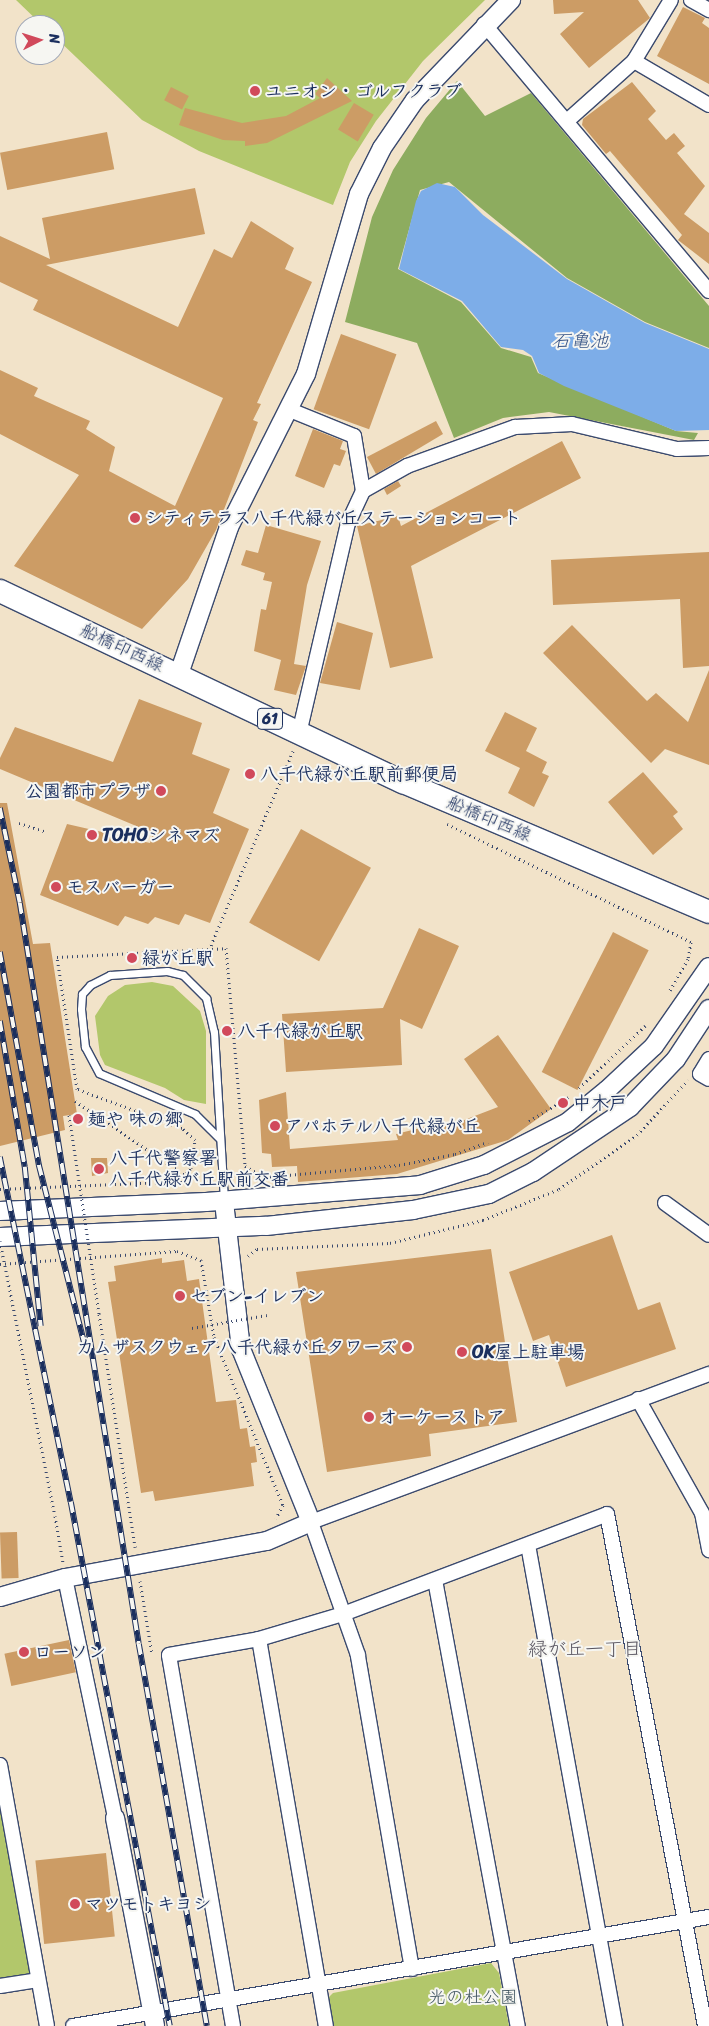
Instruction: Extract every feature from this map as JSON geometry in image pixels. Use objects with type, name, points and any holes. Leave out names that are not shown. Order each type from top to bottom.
[{"type":"main road","name":"船橋印西線","points":[[0,592],[180,674],[298,747],[709,912]]},
{"type":"street","points":[[180,674],[229,527],[290,410],[324,319],[359,194],[382,148],[415,100],[484,24],[511,0]]},
{"type":"street","points":[[567,121],[634,61],[671,0]]},
{"type":"street","points":[[691,0],[709,10]]},
{"type":"street","points":[[484,24],[709,291]]},
{"type":"street","points":[[634,61],[709,105]]},
{"type":"street","points":[[290,410],[354,436],[363,491],[348,523],[298,747]]},
{"type":"street","points":[[363,491],[407,466],[524,426],[572,424],[677,449],[709,448]]},
{"type":"street","points":[[0,1211],[224,1201],[420,1185],[484,1165],[537,1140],[574,1117],[654,1046],[709,967]]},
{"type":"street","points":[[0,1239],[226,1229],[414,1210],[489,1194],[540,1168],[630,1107],[676,1059],[709,1009]]},
{"type":"street","points":[[709,1059],[700,1074],[709,1079]]},
{"type":"street","points":[[224,1201],[241,1349],[311,1522],[358,1655],[412,1969]]},
{"type":"street","points":[[665,1203],[709,1235]]},
{"type":"street","points":[[0,1597],[65,1578],[268,1541],[311,1522],[709,1374]]},
{"type":"street","points":[[638,1399],[702,1513],[709,1550]]},
{"type":"street","points":[[233,2026],[169,1655],[258,1639],[343,1614],[607,1514],[687,1921],[704,2026]]},
{"type":"street","points":[[528,1544],[615,2026]]},
{"type":"street","points":[[65,1578],[115,1818],[154,2020]]},
{"type":"street","points":[[435,1580],[506,1953],[518,2026]]},
{"type":"street","points":[[258,1639],[326,2026]]},
{"type":"street","points":[[0,1765],[47,2026]]},
{"type":"street","points":[[73,2026],[154,2020],[228,2001],[709,1917]]},
{"type":"street","points":[[0,1986],[38,1980]]},
{"type":"lane","points":[[220,1138],[196,1114],[99,1073],[85,1047],[81,1009],[82,994],[90,985],[110,975],[167,971],[183,975],[197,986],[212,1011],[224,1201]]},
{"type":"path","points":[[210,950],[298,747]]},
{"type":"path","points":[[436,819],[691,942],[688,959],[666,997]]},
{"type":"path","points":[[19,823],[46,832]]},
{"type":"path","points":[[0,1189],[180,1181],[191,1168],[195,1140],[182,1128],[77,1089],[57,957],[226,948],[245,1166],[265,1177],[400,1165],[455,1154],[496,1138]]},
{"type":"path","points":[[519,1126],[572,1094],[652,1019]]},
{"type":"path","points":[[75,1101],[185,1175]]},
{"type":"path","points":[[69,1115],[99,1314]]},
{"type":"path","points":[[0,1239],[55,1516],[65,1578]]},
{"type":"path","points":[[0,1264],[177,1251],[200,1260],[214,1338],[283,1506],[273,1522]]},
{"type":"path","points":[[192,1328],[267,1315]]},
{"type":"path","points":[[136,1550],[145,1548]]},
{"type":"green space","name":"ユニオン・ゴルフクラブ","points":[[16,0],[485,0],[423,61],[376,121],[350,162],[333,205],[199,151],[142,120],[65,47],[65,15],[32,15]]},
{"type":"green space","points":[[457,81],[485,116],[531,93],[709,306],[709,348],[645,322],[567,278],[449,182],[420,190],[398,269],[461,302],[501,348],[531,357],[538,373],[676,431],[698,433],[694,440],[549,412],[503,418],[454,438],[417,343],[345,322],[372,217],[393,170],[426,118]]},
{"type":"green space","points":[[152,982],[173,986],[200,1011],[206,1031],[206,1104],[184,1100],[165,1088],[105,1065],[100,1055],[95,1016],[108,996],[125,985]]},
{"type":"green space","points":[[0,1786],[38,1980],[0,1986]]},
{"type":"green space","name":"光の杜公園","points":[[491,1963],[499,1973],[509,2026],[333,2026],[327,1999],[333,1993]]},
{"type":"water","name":"石亀池","points":[[437,183],[455,187],[483,215],[567,279],[645,323],[709,349],[709,430],[676,431],[564,386],[539,373],[532,356],[523,350],[501,347],[462,301],[399,269],[416,201],[421,191]]},
{"type":"building","points":[[553,0],[638,0],[650,18],[589,68],[560,34],[584,12],[554,14]]},
{"type":"building","points":[[683,7],[705,18],[702,23],[709,28],[709,84],[657,56]]},
{"type":"building","points":[[327,78],[352,101],[267,143],[245,146],[245,141],[223,140],[179,125],[185,108],[242,123],[286,116],[320,98],[315,94]]},
{"type":"building","points":[[632,82],[656,111],[648,119],[666,140],[674,133],[685,146],[677,153],[705,186],[684,214],[709,233],[709,264],[678,240],[682,235],[610,151],[606,154],[582,125],[583,119]]},
{"type":"building","points":[[171,87],[189,96],[182,109],[164,100]]},
{"type":"building","points":[[354,103],[374,115],[358,141],[338,130]]},
{"type":"building","points":[[107,132],[114,169],[7,190],[0,153]]},
{"type":"building","points":[[195,188],[205,234],[46,265],[178,327],[214,249],[232,258],[251,221],[294,248],[285,269],[312,282],[257,403],[261,404],[253,420],[258,422],[216,530],[188,579],[142,629],[14,566],[79,475],[0,434],[0,370],[38,388],[34,396],[90,421],[86,429],[115,447],[109,471],[175,506],[223,398],[33,310],[38,300],[0,282],[0,236],[50,259],[42,218]]},
{"type":"building","points":[[341,334],[396,354],[369,429],[314,409]]},
{"type":"building","points":[[436,421],[443,434],[376,474],[367,457]]},
{"type":"building","points":[[313,429],[343,441],[340,449],[346,451],[340,466],[334,464],[324,488],[295,476]]},
{"type":"building","points":[[562,441],[581,478],[411,566],[433,658],[390,668],[357,526],[398,516],[401,526]]},
{"type":"building","points":[[398,481],[401,486],[387,495],[384,489]]},
{"type":"building","points":[[266,525],[321,541],[307,585],[294,664],[306,666],[296,695],[274,690],[281,660],[254,651],[261,609],[266,610],[272,582],[263,580],[265,573],[241,565],[246,550],[258,553]]},
{"type":"building","points":[[709,552],[709,666],[683,668],[680,599],[553,605],[551,560]]},
{"type":"building","points":[[337,622],[373,633],[360,690],[320,683]]},
{"type":"building","points":[[572,625],[647,701],[656,693],[688,722],[709,670],[709,765],[665,749],[651,763],[543,653]]},
{"type":"building","name":"公園都市プラザ","points":[[139,699],[202,723],[192,754],[230,769],[213,813],[249,829],[210,923],[185,914],[179,925],[155,917],[148,924],[125,916],[118,926],[40,895],[67,824],[150,843],[153,833],[0,769],[0,758],[15,727],[113,762]]},
{"type":"building","points":[[505,712],[537,728],[526,751],[547,762],[542,773],[549,776],[534,807],[508,793],[520,768],[485,751]]},
{"type":"building","points":[[643,772],[678,812],[673,816],[683,829],[653,855],[608,802]]},
{"type":"building","points":[[0,803],[7,803],[33,944],[50,943],[77,1114],[63,1116],[65,1130],[0,1146]]},
{"type":"building","points":[[301,829],[371,868],[319,961],[249,923]]},
{"type":"building","points":[[419,928],[459,946],[422,1029],[400,1019],[402,1065],[286,1072],[282,1014],[383,1008]]},
{"type":"building","points":[[613,932],[649,950],[577,1090],[542,1072]]},
{"type":"building","points":[[498,1035],[551,1109],[508,1140],[397,1174],[298,1182],[297,1166],[272,1167],[271,1154],[262,1153],[259,1100],[286,1092],[290,1149],[398,1140],[396,1134],[445,1122],[446,1127],[498,1107],[464,1059]]},
{"type":"building","points":[[91,1158],[107,1158],[108,1173],[92,1176]]},
{"type":"building","points":[[612,1235],[638,1310],[660,1302],[676,1349],[566,1387],[549,1335],[533,1341],[509,1272]]},
{"type":"building","name":"カムザスクウェア八千代緑が丘タワーズ","points":[[491,1249],[517,1422],[429,1434],[431,1456],[327,1472],[296,1272]]},
{"type":"building","points":[[162,1258],[162,1263],[184,1260],[187,1281],[199,1279],[216,1402],[236,1400],[240,1429],[247,1428],[250,1447],[255,1446],[257,1462],[251,1463],[254,1486],[155,1501],[153,1491],[141,1493],[108,1282],[116,1281],[114,1266]]},
{"type":"building","points":[[17,1532],[19,1578],[2,1579],[0,1533]]},
{"type":"building","points":[[69,1640],[76,1672],[11,1686],[4,1654]]},
{"type":"building","points":[[106,1853],[115,1937],[44,1944],[35,1860]]},
{"type":"railway","points":[[0,808],[20,903],[139,1644],[207,2026]]},
{"type":"railway","points":[[0,952],[39,1165],[85,1345]]},
{"type":"railway","points":[[0,1021],[25,1167],[41,1326]]},
{"type":"railway","points":[[0,1157],[71,1502],[170,2026]]},
{"type":"place","name":"ユニオン・ゴルフクラブ","points":[[255,91]]},
{"type":"place","name":"シティテラス八千代緑が丘ステーションコート","points":[[135,518]]},
{"type":"place","name":"八千代緑が丘駅前郵便局","points":[[250,774]]},
{"type":"place","name":"公園都市プラザ","points":[[161,791]]},
{"type":"place","name":"TOHOシネマズ","points":[[92,835]]},
{"type":"place","name":"モスバーガー","points":[[56,887]]},
{"type":"place","name":"緑が丘駅","points":[[132,958]]},
{"type":"place","name":"八千代緑が丘駅","points":[[227,1031]]},
{"type":"place","name":"中木戸","points":[[563,1103]]},
{"type":"place","name":"麺や 味の郷","points":[[78,1119]]},
{"type":"place","name":"アパホテル八千代緑が丘","points":[[275,1126]]},
{"type":"place","name":"八千代警察署 八千代緑が丘駅前交番","points":[[99,1169]]},
{"type":"place","name":"セブン-イレブン","points":[[180,1296]]},
{"type":"place","name":"カムザスクウェア八千代緑が丘タワーズ","points":[[407,1347]]},
{"type":"place","name":"OK屋上駐車場","points":[[462,1352]]},
{"type":"place","name":"オーケーストア","points":[[369,1417]]},
{"type":"place","name":"ローソン","points":[[24,1652]]},
{"type":"place","name":"マツモトキヨシ","points":[[75,1904]]},
{"type":"district","name":"緑が丘一丁目","points":[[585,1649]]}]
